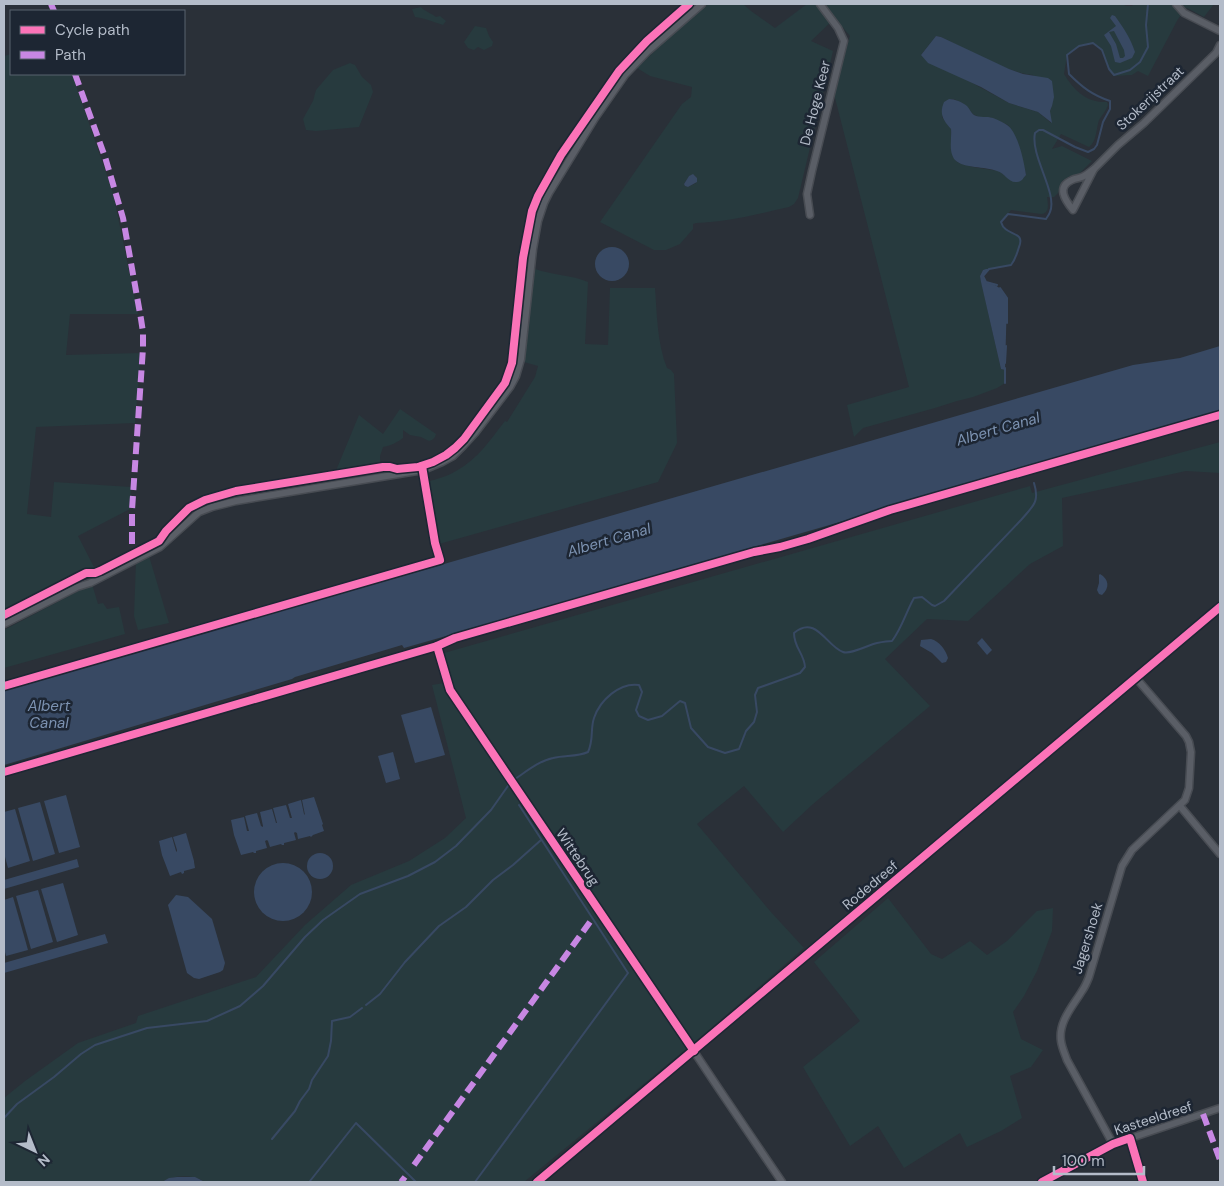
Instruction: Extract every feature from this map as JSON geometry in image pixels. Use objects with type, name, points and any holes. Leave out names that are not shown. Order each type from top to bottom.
[{"type":"street","points":[[4,624],[160,547],[199,512],[212,507],[236,500],[419,470],[431,467],[453,456],[480,426],[516,376],[521,359],[533,249],[538,222],[549,193],[590,126],[625,75],[658,42],[702,4]]},
{"type":"street","name":"De Hoge Keer","points":[[810,215],[807,194],[844,41],[838,28],[820,4]]},
{"type":"street","points":[[1177,5],[1184,13],[1220,31]]},
{"type":"street","name":"Stokerijstraat","points":[[1094,169],[1073,210],[1064,197],[1064,187],[1067,183],[1084,176],[1094,169],[1216,53],[1220,45]]},
{"type":"street","name":"Rodedreef","points":[[537,1182],[1220,607]]},
{"type":"street","name":"Wittebrug","points":[[437,646],[450,690],[782,1182]]},
{"type":"street","name":"Jagershoek","points":[[1113,1144],[1067,1060],[1060,1039],[1070,1009],[1082,992],[1089,977],[1122,866],[1141,840],[1185,800],[1189,788],[1191,752],[1186,736],[1136,678]]},
{"type":"street","points":[[1180,806],[1220,854]]},
{"type":"street","name":"Kasteeldreef","points":[[1042,1182],[1113,1144],[1220,1108]]},
{"type":"street","points":[[1130,1138],[1143,1182]]},
{"type":"green space","points":[[708,4],[743,4],[775,28],[807,4],[1123,4],[1132,6],[1134,4],[1214,4],[1204,17],[1187,8],[1178,19],[1148,76],[1138,71],[1132,75],[1113,76],[1102,50],[1093,43],[1079,46],[1067,55],[1064,74],[1076,90],[1087,98],[1107,102],[1108,105],[1099,120],[1095,138],[1089,147],[1061,134],[1052,149],[1062,146],[1092,161],[1079,174],[1070,176],[1062,181],[1058,193],[1054,197],[1047,197],[1048,208],[1046,212],[1041,214],[1011,210],[1001,222],[1006,230],[1020,238],[1015,259],[1011,265],[983,270],[980,276],[1001,369],[1005,370],[1005,383],[973,397],[863,428],[854,437],[847,405],[909,387],[834,94],[850,36],[835,18],[811,41],[833,51],[798,198],[794,204],[789,207],[743,217],[696,223],[693,224],[693,229],[680,244],[666,250],[654,250],[600,222],[682,104],[691,97],[692,87],[650,76],[637,68]],"holes":[[[936,36],[1010,70],[1033,75],[1052,106],[1050,111],[1051,123],[1038,112],[1009,103],[921,55]],[[949,99],[954,99],[964,104],[973,114],[979,117],[989,117],[1008,125],[1018,143],[1026,174],[1024,177],[1012,181],[999,171],[973,167],[956,161],[951,149],[951,129],[942,117]],[[694,175],[697,178],[696,183],[688,187],[684,184],[689,176]]]},
{"type":"green space","points":[[421,7],[446,21],[443,25],[415,17],[412,9]]},
{"type":"green space","points":[[475,26],[486,28],[493,42],[492,46],[484,50],[478,47],[474,50],[468,48],[464,42]]},
{"type":"green space","points":[[665,26],[668,30],[631,64],[628,62]]},
{"type":"green space","points":[[10,54],[10,75],[72,75],[113,193],[138,314],[70,314],[66,355],[141,353],[135,423],[36,427],[27,514],[51,517],[54,482],[131,487],[130,509],[78,536],[96,571],[86,572],[4,614],[4,56]]},
{"type":"green space","points":[[350,63],[355,65],[362,77],[371,85],[373,92],[359,127],[316,131],[306,130],[303,119],[313,101],[316,90],[333,70]]},
{"type":"green space","points":[[625,66],[628,68],[609,92],[607,90]]},
{"type":"green space","points":[[585,122],[588,124],[569,153],[566,151]]},
{"type":"green space","points":[[554,170],[556,172],[538,210],[534,208]]},
{"type":"green space","points":[[533,215],[536,215],[529,256],[525,256]]},
{"type":"green space","points":[[525,262],[528,263],[518,357],[514,356]]},
{"type":"green space","points":[[535,269],[588,282],[585,344],[608,345],[610,288],[655,288],[661,349],[667,368],[674,374],[677,443],[658,482],[439,544],[427,482],[453,473],[471,461],[505,421],[507,422],[535,377],[538,366],[524,362]]},
{"type":"green space","points":[[400,409],[436,434],[434,439],[429,441],[410,435],[403,430],[403,438],[394,444],[383,447],[378,465],[335,473],[359,415],[383,434]]},
{"type":"green space","points":[[1220,442],[1220,473],[1186,471],[1062,498],[1063,546],[1030,564],[968,621],[927,619],[885,659],[930,706],[813,804],[783,832],[744,786],[697,824],[770,911],[804,948],[696,1041],[524,1182],[205,1182],[200,1179],[183,1176],[162,1182],[4,1182],[4,1098],[25,1081],[78,1043],[136,1023],[138,1016],[256,977],[305,925],[351,885],[409,861],[445,838],[466,818],[432,685],[444,683],[506,779],[511,774],[454,689],[444,653],[1030,486],[1032,493]]},
{"type":"green space","points":[[387,468],[396,471],[300,486],[299,482]]},
{"type":"green space","points":[[293,483],[294,487],[209,504],[197,510],[179,525],[176,522],[194,507],[213,499]]},
{"type":"green space","points":[[149,556],[169,623],[138,630],[134,616],[136,562]]},
{"type":"green space","points":[[92,584],[98,604],[103,603],[107,609],[119,607],[125,634],[4,668],[4,630]]},
{"type":"green space","points":[[888,898],[931,954],[942,959],[970,941],[987,955],[1007,941],[1037,911],[1053,908],[1052,931],[1037,971],[1013,1012],[1021,1039],[1043,1050],[1031,1067],[1010,1076],[1022,1118],[1001,1131],[967,1147],[960,1133],[904,1168],[878,1126],[850,1146],[803,1067],[860,1021],[814,962]]},
{"type":"water","points":[[1112,15],[1115,16],[1135,52],[1132,58],[1120,63],[1115,62],[1111,46],[1104,35],[1116,26],[1110,18]],"holes":[[[1114,31],[1124,50],[1125,56],[1120,58],[1116,44],[1109,32]]]},
{"type":"water","points":[[936,36],[1009,69],[1023,74],[1048,78],[1052,81],[1054,97],[1050,111],[1052,123],[1038,112],[1009,103],[981,87],[928,63],[921,55]]},
{"type":"water","points":[[949,99],[956,100],[965,105],[974,115],[993,118],[1011,129],[1017,140],[1024,163],[1026,175],[1021,181],[1014,182],[997,171],[964,165],[955,160],[951,149],[951,129],[944,120],[942,113],[944,102]]},
{"type":"water","points":[[693,174],[697,178],[697,182],[688,187],[685,186],[684,184],[689,176]]},
{"type":"water","points":[[612,247],[619,248],[624,252],[628,257],[628,271],[624,276],[619,280],[612,281],[605,280],[600,276],[596,271],[595,264],[596,257],[600,252],[605,248]]},
{"type":"water","points":[[989,269],[983,276],[986,282],[999,287],[1007,298],[1005,370],[1001,369],[981,282],[980,276],[983,270]]},
{"type":"water","name":"Albert Canal","points":[[1220,346],[1220,412],[404,648],[402,645],[4,765],[4,691],[1133,365],[1180,358]]},
{"type":"water","points":[[1100,574],[1107,581],[1107,587],[1102,595],[1097,590]]},
{"type":"water","points":[[982,638],[992,650],[987,655],[977,643]]},
{"type":"water","points":[[931,639],[944,649],[948,658],[946,662],[942,663],[932,653],[920,646],[921,640]]},
{"type":"water","points":[[431,707],[445,755],[415,763],[401,715]]},
{"type":"water","points":[[393,752],[400,779],[386,783],[378,756]]},
{"type":"water","points":[[66,795],[80,847],[59,853],[44,801]]},
{"type":"water","points":[[314,797],[324,831],[311,837],[298,839],[295,832],[296,840],[284,843],[284,845],[270,847],[267,840],[265,841],[267,848],[256,851],[256,853],[241,855],[231,820],[244,817],[247,831],[249,831],[245,816],[257,813],[263,827],[260,812],[272,809],[277,823],[273,808],[286,805],[290,818],[292,818],[288,804],[301,800],[305,815],[302,800]]},
{"type":"water","points":[[40,802],[55,854],[33,861],[18,808]]},
{"type":"water","points":[[15,809],[30,861],[8,868],[4,853],[4,812]]},
{"type":"water","points":[[186,833],[195,868],[184,871],[182,874],[181,872],[170,876],[159,841],[172,837],[177,852],[173,837]]},
{"type":"water","points":[[320,853],[329,857],[333,866],[329,875],[320,879],[311,875],[307,866],[311,857]]},
{"type":"water","points":[[77,859],[79,867],[4,889],[4,880]]},
{"type":"water","points":[[283,863],[299,868],[307,876],[312,892],[307,908],[299,916],[283,921],[267,916],[259,908],[254,892],[259,876],[267,868]]},
{"type":"water","points":[[63,883],[78,935],[57,942],[41,889]]},
{"type":"water","points":[[38,890],[53,942],[31,949],[16,896]]},
{"type":"water","points":[[176,895],[188,897],[212,919],[225,963],[223,970],[220,972],[199,979],[187,973],[168,905]]},
{"type":"water","points":[[13,897],[28,950],[6,956],[4,948],[4,900]]},
{"type":"water","points":[[105,934],[108,943],[4,973],[4,963]]},
{"type":"water","points":[[195,1177],[205,1182],[162,1182],[169,1178]]},
{"type":"waterway","points":[[997,285],[986,282],[983,276],[989,269],[1011,265],[1016,257],[1020,242],[1020,238],[1006,230],[1001,222],[1008,214],[1046,219],[1050,212],[1050,195],[1036,152],[1035,133],[1043,130],[1088,152],[1097,145],[1103,122],[1110,109],[1110,101],[1088,90],[1069,74],[1067,55],[1079,46],[1093,43],[1102,50],[1109,69],[1114,75],[1130,70],[1140,62],[1148,47],[1146,25],[1148,4]]},
{"type":"waterway","points":[[1000,288],[1007,298],[1007,323]]},
{"type":"waterway","points":[[1005,363],[1006,346]]},
{"type":"waterway","points":[[1005,368],[1005,383]]},
{"type":"waterway","points":[[515,779],[548,759],[580,755],[588,752],[597,711],[606,699],[618,689],[632,685],[639,685],[642,692],[636,710],[639,716],[648,720],[662,716],[680,701],[685,703],[691,728],[708,747],[725,753],[739,749],[746,731],[754,722],[757,712],[755,695],[758,688],[800,673],[805,667],[794,638],[794,633],[802,628],[809,627],[815,629],[837,649],[846,653],[877,643],[892,641],[899,631],[914,598],[922,597],[935,606],[944,601],[1021,520],[1036,499],[1034,483]]},
{"type":"waterway","points":[[4,1118],[17,1104],[95,1045],[147,1028],[207,1021],[240,1006],[263,986],[305,937],[323,920],[360,894],[408,876],[435,862],[456,846],[491,810],[510,783]]},
{"type":"waterway","points":[[475,1182],[628,973],[519,805]]},
{"type":"waterway","points":[[366,1005],[380,994],[405,962],[439,926],[466,907],[493,880],[541,840]]},
{"type":"waterway","points":[[272,1139],[295,1111],[328,1056],[332,1021],[350,1017],[362,1008]]},
{"type":"waterway","points":[[310,1181],[356,1123],[416,1182]]},
{"type":"marked path","points":[[51,4],[54,10]]},
{"type":"marked path","points":[[75,75],[105,157],[123,218],[143,332],[132,510],[132,546],[136,556]]},
{"type":"marked path","points":[[414,1165],[590,922]]},
{"type":"marked path","points":[[1203,1114],[1220,1160]]},
{"type":"marked path","points":[[401,1182],[405,1177]]},
{"type":"cycle path","points":[[4,615],[86,573],[100,571],[159,541],[166,531],[189,508],[205,500],[236,491],[383,467],[397,469],[418,467],[433,462],[455,448],[464,439],[505,383],[512,363],[523,258],[532,211],[538,196],[561,155],[619,71],[647,41],[689,4]]},
{"type":"cycle path","points":[[4,772],[437,646],[455,638],[754,552],[808,539],[890,510],[1220,415]]},
{"type":"cycle path","points":[[4,686],[440,560],[435,543],[422,466]]},
{"type":"cycle path","points":[[537,1182],[1220,607]]},
{"type":"cycle path","points":[[437,646],[450,690],[694,1051]]},
{"type":"cycle path","points":[[1042,1182],[1113,1144],[1130,1138],[1143,1182]]}]
